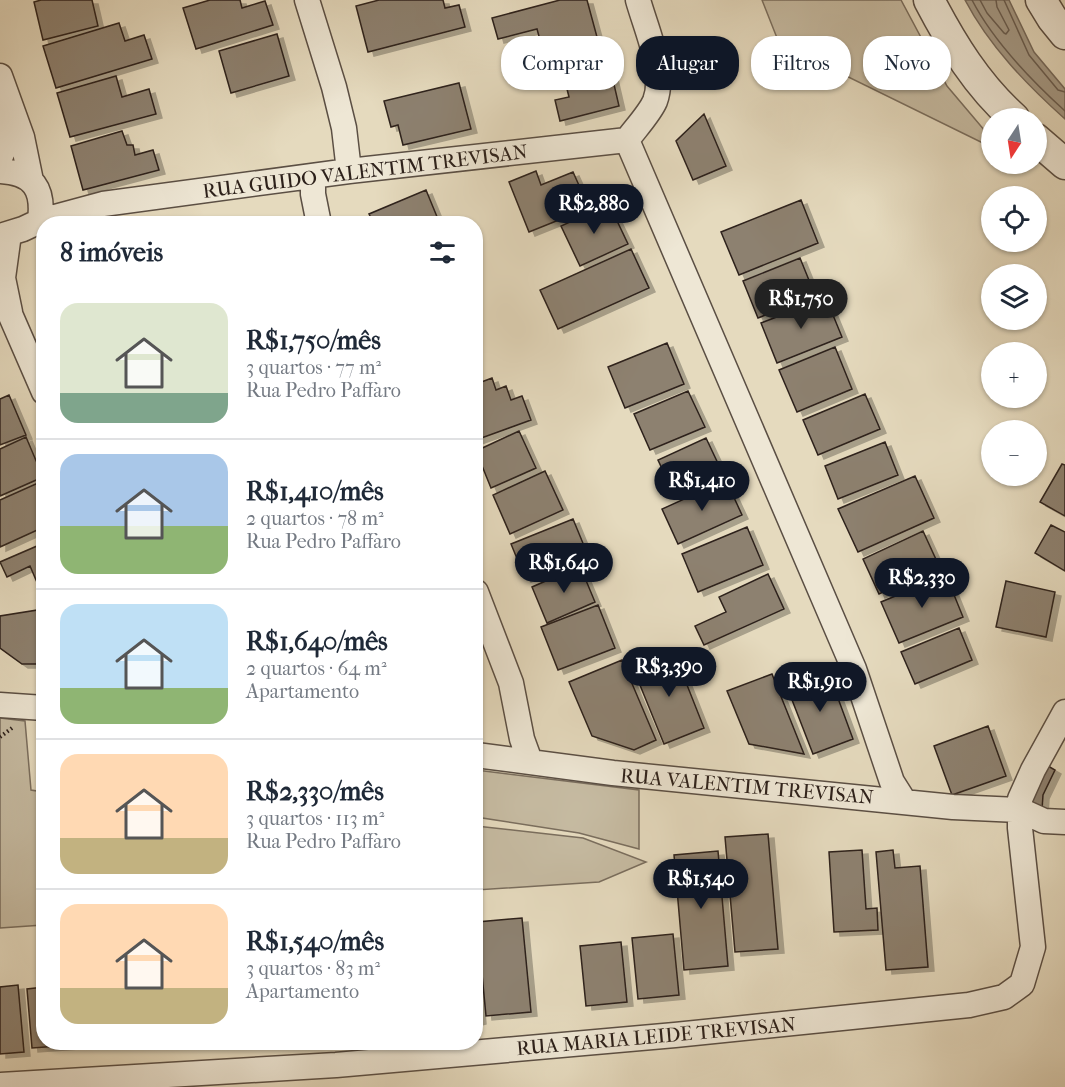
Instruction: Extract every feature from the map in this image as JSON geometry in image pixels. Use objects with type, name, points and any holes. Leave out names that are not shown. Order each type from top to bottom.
[{"type":"street","points":[[308,0],[344,128],[349,171]]},
{"type":"street","points":[[638,0],[657,65],[658,83],[655,102],[627,140],[854,669],[892,782],[904,801]]},
{"type":"street","points":[[928,0],[949,39],[969,69],[1003,108]]},
{"type":"street","points":[[1041,0],[1065,33]]},
{"type":"street","points":[[0,158],[8,139],[1,79]]},
{"type":"street","points":[[1,79],[22,137],[36,187],[40,216]]},
{"type":"street","name":"RUA GUIDO VALENTIM TREVISAN","points":[[56,216],[103,204],[349,171],[627,140]]},
{"type":"street","points":[[1047,148],[1065,164]]},
{"type":"street","name":"RUA GUIDO VALENTIM TREVISAN","points":[[0,171],[16,174],[36,187],[103,204]]},
{"type":"street","points":[[313,176],[318,216]]},
{"type":"street","name":"RUA GUIDO VALENTIM TREVISAN","points":[[4,235],[36,222]]},
{"type":"street","points":[[4,235],[5,306],[36,374]]},
{"type":"street","points":[[483,610],[512,683],[522,739],[530,761]]},
{"type":"street","points":[[0,705],[36,707]]},
{"type":"street","points":[[1020,810],[1020,799],[1033,770],[1065,712]]},
{"type":"street","name":"RUA VALENTIM TREVISAN","points":[[483,756],[613,773],[952,807],[1020,810],[1044,821],[1065,822]]},
{"type":"street","name":"RUA MARIA LEIDE TREVISAN","points":[[0,1085],[336,1065],[640,1038],[969,1005],[1004,998],[1022,984],[1033,947],[1020,810]]},
{"type":"shaded area","points":[[762,0],[901,0],[920,36],[863,36],[863,84],[851,78],[851,36],[776,36]]},
{"type":"shaded area","points":[[875,90],[950,90],[981,126],[981,142]]},
{"type":"shaded area","points":[[0,718],[25,721],[31,790],[36,791],[36,925],[0,928]]},
{"type":"shaded area","points":[[483,771],[639,790],[639,849],[579,833],[483,818]]},
{"type":"shaded area","points":[[483,827],[583,838],[646,862],[599,882],[483,890]]},
{"type":"water","points":[[965,0],[1009,0],[1034,52],[1065,89],[1065,119],[1037,93],[997,49]]},
{"type":"building","points":[[92,0],[98,26],[43,40],[34,2]]},
{"type":"building","points":[[210,0],[240,0],[242,8],[265,1],[273,25],[196,49],[183,8]]},
{"type":"building","points":[[379,0],[443,0],[445,8],[459,5],[465,27],[368,52],[356,6]]},
{"type":"building","points":[[560,0],[587,0],[597,36],[539,36],[537,29],[501,36],[498,39],[492,18]]},
{"type":"building","points":[[119,23],[125,41],[144,35],[152,59],[56,88],[43,46]]},
{"type":"building","points":[[277,34],[289,76],[231,93],[219,51]]},
{"type":"building","points":[[116,76],[122,97],[149,89],[156,114],[70,137],[57,93]]},
{"type":"building","points":[[459,83],[471,129],[403,145],[398,125],[391,127],[384,101]]},
{"type":"building","points":[[567,90],[615,90],[619,106],[560,121],[555,100],[569,97]]},
{"type":"building","points":[[704,114],[726,166],[693,180],[676,141]]},
{"type":"building","points":[[122,131],[127,145],[133,145],[135,155],[153,150],[159,170],[83,190],[71,146]]},
{"type":"building","points":[[536,171],[541,185],[573,172],[582,192],[599,185],[606,201],[529,232],[509,182]]},
{"type":"building","points":[[426,190],[437,216],[370,216],[369,214]]},
{"type":"building","points":[[801,200],[818,243],[739,275],[721,232]]},
{"type":"building","points":[[609,204],[628,244],[580,266],[561,226]]},
{"type":"building","points":[[631,249],[649,288],[558,329],[540,290]]},
{"type":"building","points":[[800,258],[815,295],[758,318],[743,281]]},
{"type":"building","points":[[826,298],[842,337],[777,363],[761,323]]},
{"type":"building","points":[[667,343],[684,384],[625,408],[608,367]]},
{"type":"building","points":[[835,347],[852,389],[797,412],[779,370]]},
{"type":"building","points":[[492,378],[496,390],[506,386],[511,400],[522,396],[531,420],[483,437],[483,381]]},
{"type":"building","points":[[688,391],[705,427],[650,450],[634,414]]},
{"type":"building","points":[[865,394],[880,429],[818,455],[803,420]]},
{"type":"building","points":[[9,395],[26,435],[0,445],[0,399]]},
{"type":"building","points":[[519,431],[536,468],[491,488],[483,468],[483,448]]},
{"type":"building","points":[[26,437],[36,461],[36,480],[0,496],[0,449]]},
{"type":"building","points":[[706,438],[722,472],[674,494],[658,460]]},
{"type":"building","points":[[885,442],[898,475],[838,499],[825,466]]},
{"type":"building","points":[[1062,464],[1065,465],[1065,516],[1040,502]]},
{"type":"building","points":[[545,471],[563,510],[510,534],[493,495]]},
{"type":"building","points":[[915,476],[934,518],[858,552],[838,509]]},
{"type":"building","points":[[726,480],[742,515],[678,544],[662,509]]},
{"type":"building","points":[[36,484],[36,531],[0,547],[0,500]]},
{"type":"building","points":[[573,519],[587,553],[525,578],[511,544]]},
{"type":"building","points":[[1051,525],[1065,532],[1065,571],[1035,553]]},
{"type":"building","points":[[747,527],[763,565],[698,592],[682,554]]},
{"type":"building","points":[[923,531],[939,566],[879,594],[863,559]]},
{"type":"building","points":[[36,546],[36,580],[30,566],[7,577],[0,562]]},
{"type":"building","points":[[580,566],[595,602],[547,623],[532,587]]},
{"type":"building","points":[[768,574],[784,609],[704,645],[695,626],[726,612],[719,597]]},
{"type":"building","points":[[946,575],[963,617],[899,643],[881,602]]},
{"type":"building","points":[[1006,581],[1055,592],[1046,637],[996,627]]},
{"type":"building","points":[[598,605],[615,648],[558,670],[541,627]]},
{"type":"building","points":[[36,610],[36,664],[22,664],[0,648],[0,616]]},
{"type":"building","points":[[959,628],[972,660],[915,684],[901,652]]},
{"type":"building","points":[[674,652],[704,728],[664,744],[633,668]]},
{"type":"building","points":[[622,660],[656,740],[634,750],[592,736],[569,682]]},
{"type":"building","points":[[828,671],[853,739],[813,754],[787,687]]},
{"type":"building","points":[[772,674],[804,754],[749,744],[727,691]]},
{"type":"building","points":[[988,726],[1006,776],[952,795],[934,746]]},
{"type":"building","points":[[1048,766],[1055,770],[1043,795],[1042,810],[1031,802]]},
{"type":"building","points":[[768,834],[778,949],[735,952],[725,837]]},
{"type":"building","points":[[862,850],[866,909],[877,908],[878,930],[834,932],[829,852]]},
{"type":"building","points":[[893,850],[895,868],[920,866],[928,967],[886,970],[876,852]]},
{"type":"building","points":[[718,851],[728,966],[684,970],[674,855]]},
{"type":"building","points":[[522,918],[531,1012],[486,1016],[483,985],[483,921]]},
{"type":"building","points":[[673,934],[679,995],[638,999],[632,938]]},
{"type":"building","points":[[621,942],[627,1002],[586,1006],[580,946]]},
{"type":"building","points":[[18,985],[24,1052],[0,1054],[0,987]]},
{"type":"building","points":[[36,988],[36,1048],[32,1048],[27,989]]}]
